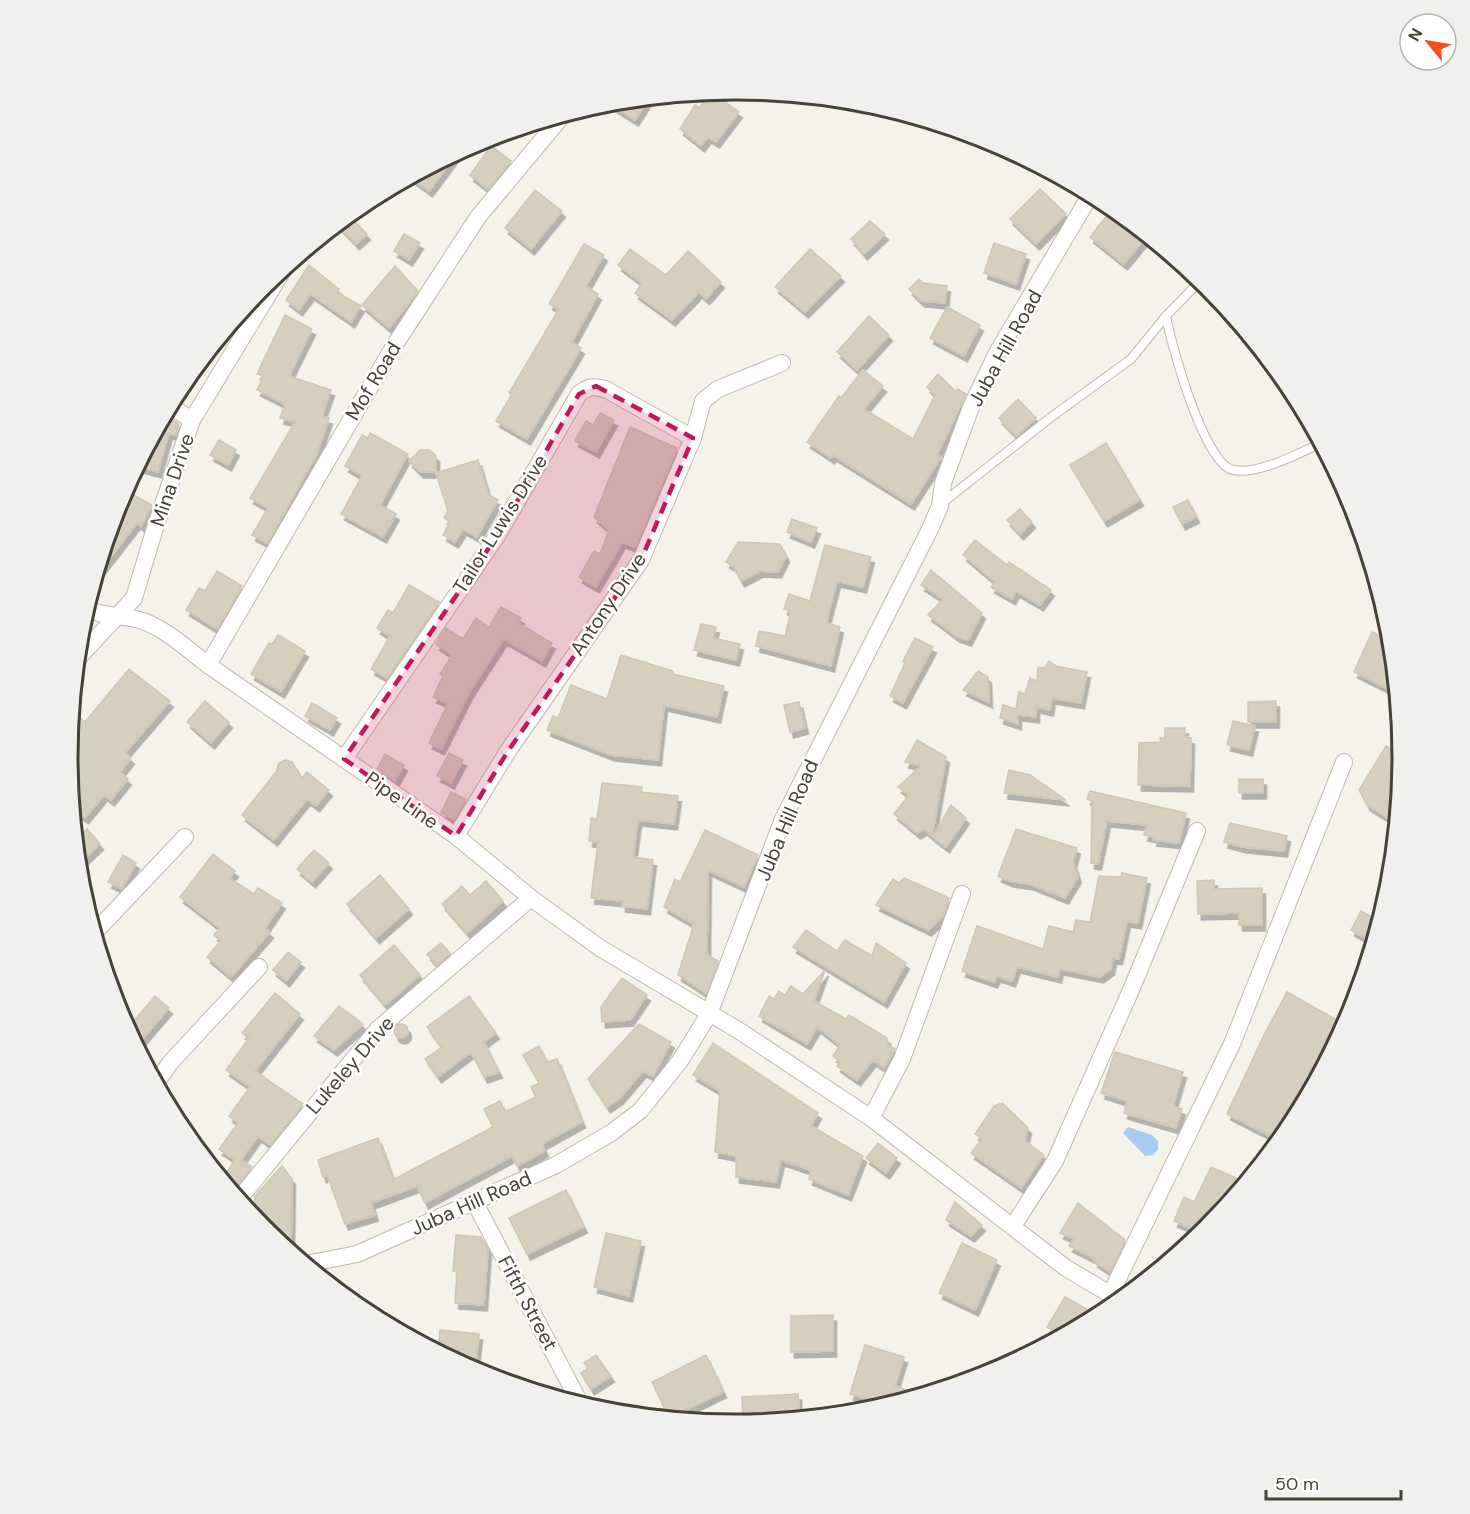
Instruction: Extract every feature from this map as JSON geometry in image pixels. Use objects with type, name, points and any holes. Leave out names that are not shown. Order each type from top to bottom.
[{"type":"street","name":"Mof Road","points":[[208,665],[394,346],[478,217],[554,125]]},
{"type":"street","name":"Juba Hill Road","points":[[316,1262],[357,1254],[556,1165],[611,1133],[640,1111],[680,1061],[709,1014],[783,819],[873,644],[940,506],[943,483],[971,407],[993,360],[1086,202]]},
{"type":"street","name":"Mina Drive","points":[[88,648],[134,598],[192,420],[269,293]]},
{"type":"street","name":"Antony Drive","points":[[456,836],[514,741],[640,560],[693,438],[698,412],[703,401],[718,389],[782,363]]},
{"type":"street","name":"Tailor Luwis Drive","points":[[344,759],[497,536],[579,394],[585,388],[605,389],[693,438]]},
{"type":"street","points":[[177,411],[192,420]]},
{"type":"street","name":"Pipe Line","points":[[94,613],[138,620],[174,639],[208,665],[456,836],[531,898],[600,948],[709,1014],[871,1118],[1066,1268],[1111,1295]]},
{"type":"street","points":[[1119,1289],[1232,1044],[1344,762]]},
{"type":"street","points":[[1013,1226],[1055,1161],[1131,990],[1197,831]]},
{"type":"street","points":[[100,927],[185,837]]},
{"type":"street","points":[[871,1118],[902,1059],[962,894]]},
{"type":"street","name":"Lukeley Drive","points":[[244,1193],[378,1029],[531,898]]},
{"type":"street","points":[[161,1076],[170,1063],[259,967]]},
{"type":"street","name":"Fifth Street","points":[[474,1201],[575,1394]]},
{"type":"lane","points":[[940,506],[1050,418],[1131,359],[1166,316],[1194,287]]},
{"type":"lane","points":[[1166,316],[1184,390],[1220,461],[1231,470],[1246,470],[1288,458],[1313,446]]},
{"type":"highlighted area","points":[[596,386],[693,438],[641,560],[508,751],[456,836],[344,759],[497,536],[579,394]]},
{"type":"water","points":[[1128,1127],[1152,1135],[1158,1141],[1158,1149],[1153,1155],[1145,1156],[1123,1133]]},
{"type":"building","points":[[723,100],[739,112],[716,142],[708,137],[701,146],[680,129],[695,105],[699,108],[704,101]]},
{"type":"building","points":[[643,107],[635,120],[620,111]]},
{"type":"building","points":[[492,147],[511,161],[488,189],[470,175]]},
{"type":"building","points":[[447,167],[429,191],[417,182]]},
{"type":"building","points":[[1040,189],[1066,214],[1036,244],[1010,219]]},
{"type":"building","points":[[535,190],[562,211],[531,249],[505,228]]},
{"type":"building","points":[[1107,216],[1142,242],[1124,264],[1090,237]]},
{"type":"building","points":[[870,221],[885,234],[864,254],[851,239]]},
{"type":"building","points":[[355,222],[367,234],[356,244],[343,230]]},
{"type":"building","points":[[404,234],[420,243],[409,260],[394,251]]},
{"type":"building","points":[[994,243],[1026,254],[1016,284],[984,273]]},
{"type":"building","points":[[584,244],[604,255],[586,286],[598,294],[572,342],[581,348],[527,439],[496,421],[512,394],[509,393],[559,309],[549,304]]},
{"type":"building","points":[[630,249],[666,275],[688,251],[721,282],[706,299],[699,292],[672,320],[635,293],[642,283],[618,265]]},
{"type":"building","points":[[810,249],[841,276],[805,312],[775,287]]},
{"type":"building","points":[[309,265],[339,289],[336,292],[361,306],[351,322],[311,294],[299,310],[286,300]]},
{"type":"building","points":[[395,266],[418,291],[389,328],[362,305]]},
{"type":"building","points":[[919,279],[923,283],[947,286],[945,303],[921,301],[909,289]]},
{"type":"building","points":[[947,307],[980,325],[964,356],[930,338]]},
{"type":"building","points":[[285,315],[312,329],[289,376],[331,390],[322,416],[329,418],[317,454],[267,543],[252,535],[268,508],[250,498],[295,422],[280,418],[285,404],[257,390],[264,376],[257,374]]},
{"type":"building","points":[[869,316],[889,335],[857,370],[837,352]]},
{"type":"building","points":[[863,370],[883,386],[864,409],[913,439],[935,395],[927,387],[938,374],[956,392],[958,389],[966,394],[937,455],[941,457],[911,504],[833,455],[831,458],[807,442],[839,396],[841,398]]},
{"type":"building","points":[[1018,399],[1036,418],[1016,436],[999,418]]},
{"type":"building","points":[[600,413],[614,420],[596,452],[575,441],[586,421],[593,425]]},
{"type":"building","points":[[172,419],[179,424],[176,435],[169,433],[158,472],[145,468]]},
{"type":"building","points":[[630,427],[677,448],[635,547],[622,542],[596,587],[579,577],[594,551],[600,554],[609,530],[594,517]]},
{"type":"building","points":[[370,433],[408,454],[380,505],[396,514],[383,537],[341,514],[362,476],[345,466],[362,435],[368,438]]},
{"type":"building","points":[[219,440],[236,450],[228,465],[210,455]]},
{"type":"building","points":[[1106,443],[1140,500],[1104,521],[1070,465]]},
{"type":"building","points":[[420,450],[430,450],[436,456],[436,472],[420,472],[409,461]]},
{"type":"building","points":[[478,460],[488,494],[498,500],[477,537],[463,529],[455,542],[443,535],[450,522],[444,518],[448,511],[436,473]]},
{"type":"building","points":[[133,495],[152,505],[141,526],[137,523],[109,559]]},
{"type":"building","points":[[1188,500],[1196,517],[1182,524],[1173,507]]},
{"type":"building","points":[[1020,509],[1032,522],[1020,534],[1007,520]]},
{"type":"building","points":[[792,519],[817,528],[811,542],[787,532]]},
{"type":"building","points":[[975,540],[1007,565],[1009,562],[1051,590],[1040,605],[1016,591],[1012,599],[991,587],[995,582],[963,555]]},
{"type":"building","points":[[738,542],[780,544],[786,556],[778,572],[760,571],[741,581],[733,566],[726,562]]},
{"type":"building","points":[[825,545],[871,557],[863,587],[837,581],[826,623],[840,627],[831,666],[756,646],[759,631],[785,636],[791,611],[784,609],[789,594],[810,601]]},
{"type":"building","points":[[931,570],[982,613],[968,640],[956,636],[928,615],[943,599],[921,585]]},
{"type":"building","points":[[217,571],[242,586],[217,629],[186,610],[199,588],[205,591]]},
{"type":"building","points":[[409,585],[439,602],[387,678],[371,669],[390,636],[377,628],[388,610],[393,613]]},
{"type":"building","points":[[501,607],[521,618],[518,623],[552,643],[542,661],[504,639],[470,691],[441,749],[429,743],[448,703],[433,697],[443,676],[440,674],[452,655],[436,644],[446,628],[463,639],[476,618],[489,627]]},
{"type":"building","points":[[701,624],[716,627],[713,638],[740,644],[736,660],[694,650]]},
{"type":"building","points":[[1372,632],[1380,636],[1388,689],[1354,672]]},
{"type":"building","points":[[278,635],[305,651],[281,692],[251,674],[269,643],[272,644]]},
{"type":"building","points":[[915,638],[933,647],[903,703],[890,696],[905,663],[903,661]]},
{"type":"building","points":[[621,655],[673,671],[673,674],[724,686],[717,717],[664,705],[658,760],[611,755],[547,730],[553,716],[558,718],[571,685],[607,699]]},
{"type":"building","points":[[1049,661],[1056,666],[1087,672],[1081,703],[1052,698],[1050,710],[1036,707],[1036,717],[1018,715],[1018,724],[1000,718],[1003,705],[1016,709],[1019,692],[1025,694],[1030,678],[1037,681],[1038,667],[1045,668]]},
{"type":"building","points":[[129,669],[170,701],[125,753],[131,758],[120,772],[128,779],[111,800],[104,795],[85,818],[81,815],[79,800],[79,779],[81,776],[78,774],[79,717],[85,722]]},
{"type":"building","points":[[978,671],[988,677],[989,702],[963,690]]},
{"type":"building","points":[[205,701],[229,722],[211,743],[187,722]]},
{"type":"building","points":[[1276,701],[1276,722],[1248,722],[1248,702]]},
{"type":"building","points":[[799,702],[805,728],[790,732],[784,705]]},
{"type":"building","points":[[312,703],[337,718],[330,730],[305,716]]},
{"type":"building","points":[[1233,721],[1255,726],[1249,750],[1227,745]]},
{"type":"building","points":[[1165,728],[1185,728],[1185,737],[1191,738],[1190,786],[1138,785],[1139,743],[1161,742],[1160,738],[1165,738]]},
{"type":"building","points":[[917,740],[946,757],[932,836],[924,829],[917,833],[894,814],[909,795],[898,787],[921,766],[905,762]]},
{"type":"building","points":[[1386,746],[1392,750],[1389,819],[1367,805],[1359,790]]},
{"type":"building","points":[[449,753],[463,760],[451,783],[437,776]]},
{"type":"building","points":[[385,754],[404,765],[395,781],[377,769]]},
{"type":"building","points":[[285,760],[292,762],[302,778],[307,772],[329,790],[316,806],[307,799],[274,840],[242,815],[276,772],[279,763]]},
{"type":"building","points":[[1009,770],[1030,775],[1066,800],[1004,793]]},
{"type":"building","points":[[1239,779],[1263,779],[1263,793],[1239,793]]},
{"type":"building","points":[[602,783],[642,787],[641,792],[678,796],[674,824],[638,820],[633,857],[653,860],[647,909],[622,906],[622,901],[591,898],[598,842],[589,841],[591,818],[597,819]]},
{"type":"building","points":[[1090,791],[1186,813],[1179,843],[1153,840],[1154,837],[1144,835],[1147,825],[1107,821],[1098,864],[1091,863],[1092,801],[1087,799]]},
{"type":"building","points":[[451,792],[466,799],[454,819],[441,813]]},
{"type":"building","points":[[951,805],[966,818],[946,847],[933,837]]},
{"type":"building","points":[[1230,823],[1287,836],[1284,851],[1243,847],[1224,842]]},
{"type":"building","points":[[87,829],[100,844],[86,857],[84,843],[83,834]]},
{"type":"building","points":[[1016,829],[1077,848],[1073,862],[1078,877],[1065,898],[1030,884],[1010,881],[998,876]]},
{"type":"building","points":[[705,830],[758,855],[744,887],[708,870],[707,955],[718,961],[706,993],[678,975],[694,924],[664,907],[675,879],[680,882]]},
{"type":"building","points":[[314,850],[329,863],[312,882],[297,869]]},
{"type":"building","points":[[213,854],[235,871],[229,878],[254,894],[258,888],[282,903],[265,928],[270,932],[231,977],[207,957],[221,941],[214,935],[220,928],[180,897]]},
{"type":"building","points":[[123,855],[136,863],[122,889],[108,882]]},
{"type":"building","points":[[1122,873],[1147,878],[1138,923],[1127,921],[1119,959],[1113,958],[1111,969],[1100,977],[1060,969],[1058,977],[1017,967],[1012,981],[997,976],[994,982],[962,971],[977,926],[1043,949],[1049,926],[1073,932],[1076,920],[1090,922],[1099,876],[1121,877]]},
{"type":"building","points":[[380,875],[409,909],[376,938],[347,904]]},
{"type":"building","points":[[904,878],[949,898],[943,916],[928,930],[876,905],[893,879],[899,883]]},
{"type":"building","points":[[1214,880],[1214,889],[1262,888],[1262,925],[1239,925],[1239,913],[1198,914],[1197,881]]},
{"type":"building","points":[[486,881],[503,901],[467,933],[442,904],[462,886],[470,895]]},
{"type":"building","points":[[1361,911],[1372,917],[1367,938],[1351,930]]},
{"type":"building","points":[[806,930],[837,951],[845,940],[872,956],[876,943],[906,963],[884,1002],[793,947]]},
{"type":"building","points":[[441,943],[450,953],[437,965],[427,954]]},
{"type":"building","points":[[394,945],[420,975],[385,1005],[360,975]]},
{"type":"building","points":[[288,952],[301,962],[286,981],[273,970]]},
{"type":"building","points":[[825,970],[814,1001],[846,1019],[849,1015],[887,1038],[887,1044],[895,1049],[884,1068],[873,1060],[857,1080],[837,1066],[840,1062],[833,1056],[840,1045],[817,1027],[807,1044],[759,1016],[769,996],[774,999],[779,991],[785,995],[791,986],[803,994]]},
{"type":"building","points":[[622,978],[647,995],[630,1020],[602,1022],[601,1007]]},
{"type":"building","points":[[1287,992],[1337,1020],[1304,1086],[1271,1136],[1227,1114]]},
{"type":"building","points":[[275,993],[300,1014],[255,1071],[303,1104],[270,1145],[258,1136],[241,1160],[252,1167],[237,1185],[227,1172],[235,1160],[219,1149],[238,1123],[229,1116],[250,1087],[226,1070],[249,1038],[242,1033]]},
{"type":"building","points":[[155,996],[169,1008],[142,1039],[134,1021]]},
{"type":"building","points":[[469,996],[496,1033],[484,1042],[499,1072],[484,1077],[471,1052],[438,1077],[425,1059],[442,1047],[427,1027]]},
{"type":"building","points":[[339,1006],[363,1024],[334,1050],[314,1036]]},
{"type":"building","points":[[398,1024],[404,1024],[408,1031],[404,1038],[398,1038],[394,1034],[394,1028]]},
{"type":"building","points":[[639,1024],[671,1042],[653,1076],[643,1071],[620,1098],[607,1107],[588,1079]]},
{"type":"building","points":[[713,1043],[818,1113],[811,1126],[863,1156],[848,1195],[809,1179],[811,1170],[781,1160],[776,1182],[736,1177],[736,1156],[715,1152],[720,1091],[693,1075]]},
{"type":"building","points":[[539,1046],[547,1062],[557,1059],[582,1122],[542,1144],[545,1151],[517,1166],[512,1156],[425,1203],[417,1186],[371,1203],[375,1215],[345,1224],[327,1175],[323,1177],[318,1160],[378,1138],[393,1180],[493,1127],[484,1109],[500,1101],[505,1112],[536,1097],[531,1087],[539,1083],[523,1055]]},
{"type":"building","points":[[1115,1052],[1183,1072],[1173,1106],[1182,1109],[1176,1128],[1124,1113],[1127,1101],[1101,1093]]},
{"type":"building","points":[[1002,1103],[1028,1128],[1025,1141],[1044,1155],[1021,1188],[971,1153],[982,1139],[975,1134],[994,1106]]},
{"type":"building","points":[[878,1143],[897,1158],[886,1173],[866,1158]]},
{"type":"building","points":[[282,1166],[292,1179],[291,1241],[254,1205],[255,1196]]},
{"type":"building","points":[[1211,1167],[1238,1179],[1192,1229],[1174,1221],[1184,1197],[1194,1202]]},
{"type":"building","points":[[566,1190],[584,1227],[527,1254],[509,1218]]},
{"type":"building","points":[[955,1202],[982,1225],[971,1236],[946,1220]]},
{"type":"building","points":[[1078,1203],[1125,1240],[1110,1272],[1094,1261],[1095,1259],[1069,1246],[1074,1239],[1060,1233]]},
{"type":"building","points":[[606,1233],[641,1241],[629,1296],[594,1287]]},
{"type":"building","points":[[456,1235],[481,1237],[488,1249],[484,1305],[455,1303],[457,1271],[453,1271]]},
{"type":"building","points":[[962,1243],[997,1260],[975,1310],[939,1293]]},
{"type":"building","points":[[1065,1297],[1089,1310],[1054,1331],[1047,1327]]},
{"type":"building","points":[[833,1315],[833,1351],[791,1352],[791,1316]]},
{"type":"building","points":[[440,1330],[479,1334],[476,1360],[439,1343]]},
{"type":"building","points":[[865,1345],[904,1357],[895,1386],[909,1391],[869,1400],[850,1394]]},
{"type":"building","points":[[596,1355],[611,1376],[591,1389],[581,1373],[588,1368],[584,1363]]},
{"type":"building","points":[[706,1355],[723,1392],[682,1412],[665,1410],[652,1382]]},
{"type":"building","points":[[798,1394],[799,1411],[743,1414],[742,1397]]}]
